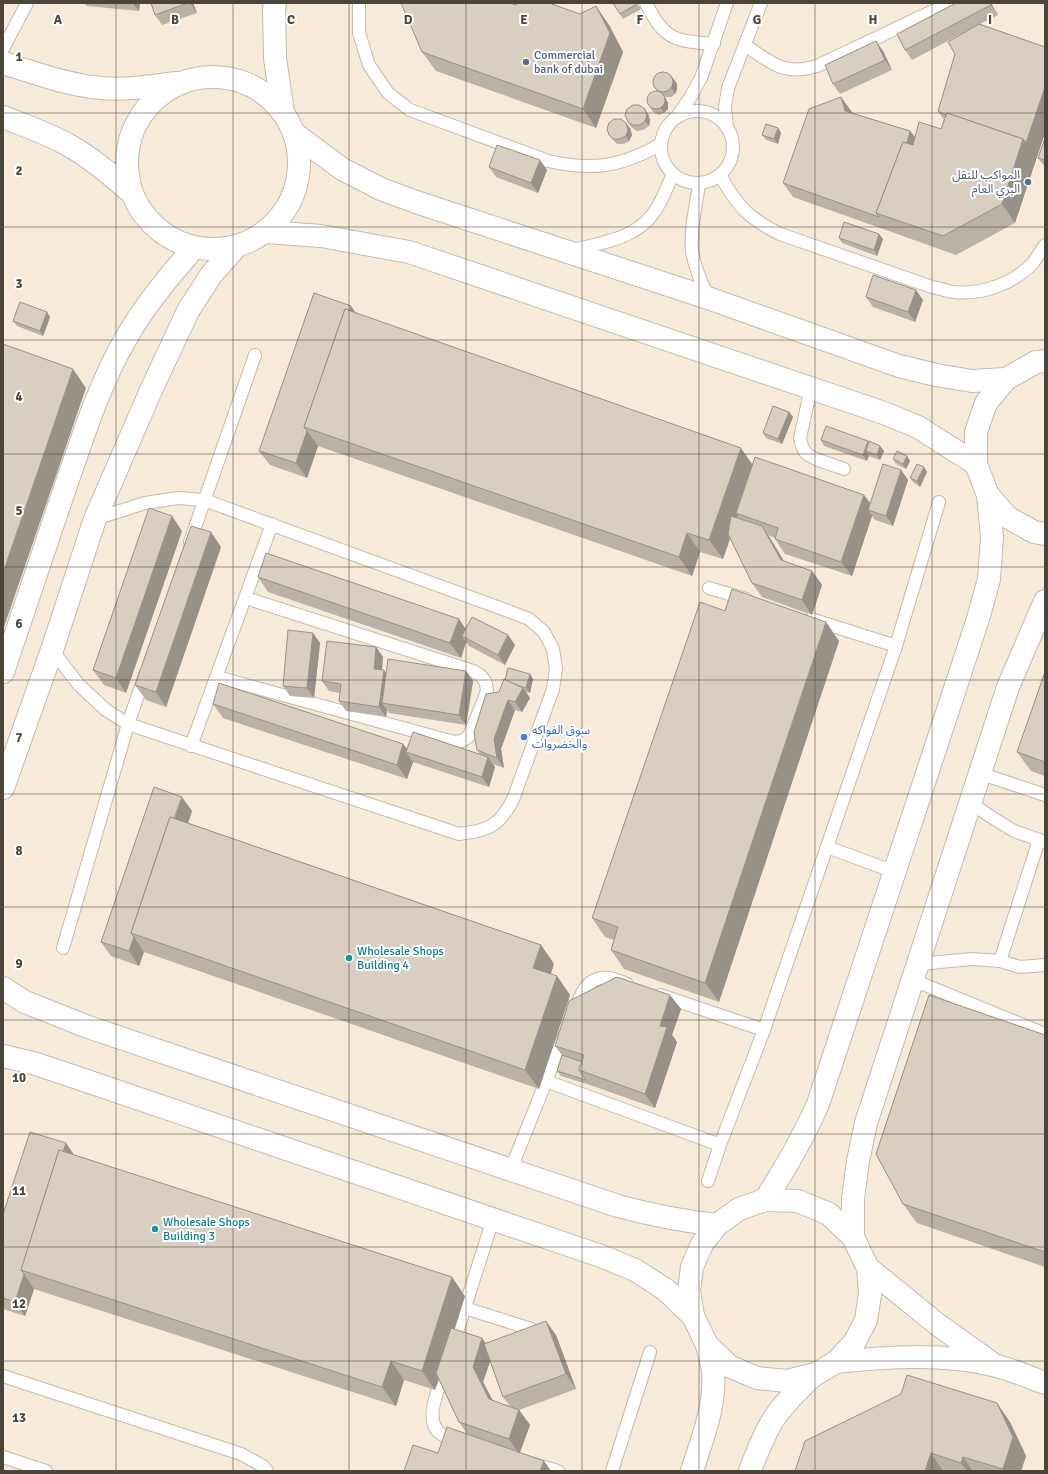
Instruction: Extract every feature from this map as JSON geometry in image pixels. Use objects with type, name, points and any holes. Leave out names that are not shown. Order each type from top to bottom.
[{"type":"street","points":[[275,3],[275,58],[283,112]]},
{"type":"street","points":[[3,62],[50,78],[93,87],[137,88],[181,83],[209,76],[237,80],[262,92],[283,112],[295,134],[300,161],[296,187],[285,212],[267,232],[236,247],[211,275],[188,311],[152,388],[95,519],[52,650],[3,788]]},
{"type":"street","points":[[181,83],[153,100],[134,127],[127,160],[132,192],[146,217],[167,237],[194,248],[236,247]]},
{"type":"street","points":[[3,117],[70,146],[102,167],[132,192]]},
{"type":"street","points":[[295,134],[342,169],[381,189],[566,252],[708,298],[899,366],[936,375],[972,381],[1006,379]]},
{"type":"street","points":[[267,232],[321,236],[409,252],[884,413],[918,427],[976,464]]},
{"type":"street","points":[[3,672],[88,420],[107,376],[125,340],[145,307],[168,276],[194,248]]},
{"type":"street","points":[[765,1200],[785,1170],[803,1138],[818,1104],[975,627],[988,578],[992,537],[988,495],[976,464],[976,432],[986,403],[1006,379],[1042,359]]},
{"type":"street","points":[[988,495],[1008,517],[1034,532],[1045,534]]},
{"type":"street","points":[[853,1237],[853,1199],[858,1161],[866,1123],[1008,687],[1045,601]]},
{"type":"street","points":[[3,988],[25,1002],[88,1027],[618,1206],[650,1215],[683,1221],[717,1224]]},
{"type":"street","points":[[3,1056],[33,1063],[601,1256],[635,1270],[666,1290],[693,1316]]},
{"type":"street","points":[[692,1471],[713,1400],[713,1372],[707,1345],[693,1316],[689,1291],[692,1267],[702,1244],[717,1224],[739,1209],[765,1200],[798,1201],[829,1214],[853,1237],[868,1268],[870,1294],[866,1320],[854,1343],[836,1362],[816,1374],[794,1394],[774,1418],[760,1445],[750,1471]]},
{"type":"street","points":[[868,1268],[936,1324],[994,1365]]},
{"type":"street","points":[[707,1345],[729,1366],[756,1378],[787,1381],[816,1374]]},
{"type":"street","points":[[836,1362],[879,1358],[923,1358],[967,1361],[994,1365],[1045,1384]]},
{"type":"lane","points":[[3,49],[27,3]]},
{"type":"lane","points":[[358,3],[358,33],[369,65],[388,93],[410,110],[548,161],[567,165],[587,167],[626,161],[661,144]]},
{"type":"lane","points":[[646,3],[659,26],[669,36],[682,41],[714,44]]},
{"type":"lane","points":[[677,117],[687,112],[698,111],[710,114],[720,119],[727,128],[732,140],[733,152],[728,165],[720,175],[711,181],[699,184],[685,182],[673,174],[666,166],[662,155],[661,144],[664,133],[669,124],[677,117],[701,78],[727,3]]},
{"type":"lane","points":[[727,128],[725,107],[728,88],[761,3]]},
{"type":"lane","points":[[744,45],[778,67],[791,70],[804,70],[817,66],[950,3]]},
{"type":"lane","points":[[566,252],[612,241],[630,234],[641,226],[658,207],[673,174]]},
{"type":"lane","points":[[720,175],[736,201],[745,211],[761,224],[780,234],[932,287],[953,292],[975,292],[996,287],[1016,277],[1033,263],[1045,245]]},
{"type":"lane","points":[[699,184],[691,234],[692,252],[708,298]]},
{"type":"lane","points":[[186,552],[255,355]]},
{"type":"lane","points":[[811,388],[800,438],[802,446],[806,453],[813,457],[844,469]]},
{"type":"lane","points":[[52,650],[79,685],[106,710],[128,724],[459,834],[476,832],[493,825],[506,813],[514,797],[553,688],[556,669],[553,650],[544,632],[529,619],[511,612],[204,500],[178,498],[145,503],[95,519]]},
{"type":"lane","points":[[708,1181],[720,1145],[764,1030],[896,646],[939,502]]},
{"type":"lane","points":[[192,746],[272,524]]},
{"type":"lane","points":[[709,588],[754,602]]},
{"type":"lane","points":[[217,677],[454,742],[462,741],[469,736],[485,697],[487,689],[485,681],[480,675],[473,671],[246,598]]},
{"type":"lane","points":[[799,616],[896,646]]},
{"type":"lane","points":[[63,948],[128,724],[148,664]]},
{"type":"lane","points":[[979,773],[1045,795]]},
{"type":"lane","points":[[970,802],[988,816],[1014,831],[1042,841],[1000,961]]},
{"type":"lane","points":[[827,846],[895,872]]},
{"type":"lane","points":[[915,973],[939,962],[972,959],[1000,961],[1020,967],[1045,965]]},
{"type":"lane","points":[[915,973],[1045,1034]]},
{"type":"lane","points":[[511,1169],[583,989],[590,982],[599,978],[609,978],[764,1030]]},
{"type":"lane","points":[[546,1081],[720,1145]]},
{"type":"lane","points":[[471,1444],[441,1434],[434,1427],[432,1418],[433,1408],[492,1219]]},
{"type":"lane","points":[[465,1308],[531,1329]]},
{"type":"lane","points":[[612,1471],[650,1352]]},
{"type":"lane","points":[[3,1376],[241,1454],[263,1466],[267,1471]]},
{"type":"lane","points":[[3,1457],[46,1471]]},
{"type":"lane","points":[[522,1460],[558,1471]]},
{"type":"shaded area","name":"سوق الفواكه والخضروات","points":[[3,3],[1045,3],[1045,1471],[3,1471]]},
{"type":"building","points":[[151,3],[188,3],[155,15]]},
{"type":"building","name":"Commercial bank of dubai","points":[[401,3],[510,3],[516,5],[517,3],[549,3],[580,14],[596,6],[610,33],[583,109],[422,52]]},
{"type":"building","points":[[613,3],[637,3],[637,4],[620,14]]},
{"type":"building","points":[[956,3],[990,3],[991,5],[905,50],[897,34]]},
{"type":"building","points":[[979,24],[1045,47],[1045,87],[1026,143],[1023,139],[947,113],[946,115],[938,111],[955,54],[948,42]]},
{"type":"building","points":[[876,41],[885,60],[833,84],[825,65]]},
{"type":"building","points":[[659,72],[667,72],[673,78],[673,86],[667,92],[659,92],[653,86],[653,78]]},
{"type":"building","points":[[656,91],[662,94],[665,100],[662,106],[656,109],[650,106],[647,100],[650,94]]},
{"type":"building","points":[[841,97],[845,111],[910,131],[907,143],[903,142],[876,213],[879,217],[783,183],[809,109]]},
{"type":"building","points":[[633,105],[639,105],[645,109],[647,115],[645,121],[640,125],[633,125],[628,122],[625,115],[627,109]]},
{"type":"building","points":[[947,113],[1023,139],[1002,204],[943,236],[876,213],[903,142],[913,145],[919,122],[941,129]]},
{"type":"building","points":[[614,119],[621,119],[626,123],[628,130],[626,136],[620,139],[614,139],[609,135],[607,129],[609,123]]},
{"type":"building","points":[[766,124],[778,128],[774,139],[762,135]]},
{"type":"building","points":[[1045,138],[1045,160],[1038,158]]},
{"type":"building","points":[[497,145],[540,160],[531,183],[489,167]]},
{"type":"building","points":[[844,222],[879,234],[874,250],[839,238]]},
{"type":"building","points":[[873,275],[916,290],[908,312],[866,297]]},
{"type":"building","points":[[314,293],[351,306],[349,311],[345,309],[304,427],[307,431],[296,463],[259,451]]},
{"type":"building","points":[[20,302],[47,312],[40,331],[13,321]]},
{"type":"building","points":[[345,309],[741,448],[709,540],[687,533],[679,557],[304,427]]},
{"type":"building","points":[[3,344],[73,369],[3,573]]},
{"type":"building","points":[[773,406],[789,412],[778,439],[763,433]]},
{"type":"building","points":[[826,426],[868,441],[863,455],[821,440]]},
{"type":"building","points":[[869,441],[880,446],[877,455],[866,451]]},
{"type":"building","points":[[897,451],[907,456],[903,464],[893,459]]},
{"type":"building","points":[[755,457],[864,495],[841,562],[775,539],[778,528],[736,513]]},
{"type":"building","points":[[883,464],[901,470],[886,516],[868,510]]},
{"type":"building","points":[[917,464],[924,467],[917,481],[910,478]]},
{"type":"building","points":[[149,508],[172,516],[116,678],[93,670]]},
{"type":"building","points":[[731,516],[762,526],[781,560],[812,571],[802,600],[752,583],[728,534]]},
{"type":"building","points":[[191,526],[211,532],[156,692],[135,685]]},
{"type":"building","points":[[266,553],[459,619],[450,643],[258,577]]},
{"type":"building","points":[[732,589],[826,622],[705,983],[611,950],[618,927],[592,918],[700,602],[725,611]]},
{"type":"building","points":[[472,617],[508,635],[498,655],[462,636]]},
{"type":"building","points":[[288,630],[313,633],[307,688],[283,686]]},
{"type":"building","points":[[327,641],[376,647],[374,669],[384,670],[379,707],[339,701],[341,684],[322,681]]},
{"type":"building","points":[[388,659],[466,671],[459,715],[382,703]]},
{"type":"building","points":[[508,668],[530,674],[526,688],[505,680]]},
{"type":"building","points":[[1045,672],[1045,762],[1017,752]]},
{"type":"building","points":[[504,679],[523,688],[515,702],[508,700],[494,739],[497,758],[477,750],[474,732],[486,694],[499,692]]},
{"type":"building","points":[[219,683],[403,744],[397,765],[213,704]]},
{"type":"building","points":[[413,732],[488,757],[482,777],[406,752]]},
{"type":"building","points":[[154,787],[182,797],[174,818],[170,817],[131,933],[134,937],[129,951],[101,942]]},
{"type":"building","name":"Wholesale Shops Building 4","points":[[170,817],[541,945],[533,968],[557,976],[525,1070],[131,933]]},
{"type":"building","points":[[617,977],[670,995],[660,1026],[667,1027],[645,1094],[579,1070],[584,1055],[555,1046],[569,1001]]},
{"type":"building","points":[[929,995],[1045,1035],[1045,1252],[903,1204],[876,1154]]},
{"type":"building","points":[[562,1055],[582,1062],[579,1070],[586,1080],[557,1071]]},
{"type":"building","points":[[30,1132],[66,1143],[63,1152],[59,1150],[21,1270],[24,1274],[15,1302],[3,1298],[3,1214]]},
{"type":"building","name":"Wholesale Shops Building 3","points":[[59,1150],[452,1277],[422,1371],[391,1361],[382,1387],[21,1270]]},
{"type":"building","points":[[546,1321],[566,1374],[503,1397],[484,1344]]},
{"type":"building","points":[[451,1328],[482,1338],[473,1367],[489,1399],[519,1410],[509,1439],[459,1422],[436,1373]]},
{"type":"building","points":[[907,1375],[997,1403],[1013,1437],[1003,1469],[963,1457],[961,1463],[931,1453],[925,1471],[795,1471],[805,1441],[901,1394]]},
{"type":"building","points":[[447,1427],[544,1461],[540,1471],[404,1471],[413,1445],[438,1453]]},
{"type":"place","name":"Commercial bank of dubai","points":[[526,62]]},
{"type":"place","name":"المواكب للنقل البري العام","points":[[1028,182]]},
{"type":"place","name":"سوق الفواكه والخضروات","points":[[524,737]]},
{"type":"place","name":"Wholesale Shops Building 4","points":[[349,958]]},
{"type":"place","name":"Wholesale Shops Building 3","points":[[155,1229]]}]
